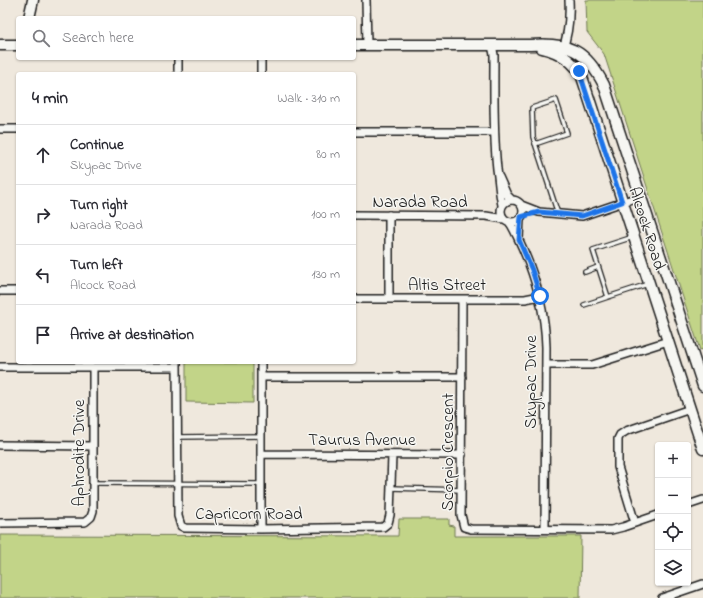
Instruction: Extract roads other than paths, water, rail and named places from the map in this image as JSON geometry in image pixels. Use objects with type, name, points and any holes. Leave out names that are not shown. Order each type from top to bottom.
[{"type":"street","points":[[30,16],[34,0]]},
{"type":"street","points":[[34,0],[36,16]]},
{"type":"street","points":[[366,0],[367,46]]},
{"type":"street","points":[[562,50],[569,25],[570,0]]},
{"type":"street","name":"Alcock Road","points":[[356,46],[530,46],[552,44],[562,50],[582,77],[703,449]]},
{"type":"street","points":[[0,45],[16,45]]},
{"type":"street","points":[[492,45],[494,55],[494,132],[498,187],[502,206],[501,213],[506,220],[514,222],[539,212]]},
{"type":"street","name":"Alcock Road","points":[[562,50],[573,50],[589,61],[604,85],[703,386]]},
{"type":"street","points":[[178,60],[178,72]]},
{"type":"street","points":[[261,60],[261,72]]},
{"type":"street","points":[[0,129],[16,129]]},
{"type":"street","points":[[356,132],[494,132]]},
{"type":"street","points":[[498,175],[507,195],[512,200],[539,212],[558,215],[582,216],[641,196]]},
{"type":"street","points":[[502,206],[505,202],[512,200]]},
{"type":"street","points":[[521,205],[523,210],[521,218]]},
{"type":"street","name":"Narada Road","points":[[486,216],[502,206]]},
{"type":"street","name":"Narada Road","points":[[356,215],[486,216],[506,220]]},
{"type":"street","points":[[389,216],[389,299]]},
{"type":"street","name":"Skypac Drive","points":[[519,240],[521,218]]},
{"type":"street","name":"Skypac Drive","points":[[506,220],[519,240],[532,270],[540,296],[545,329],[545,529]]},
{"type":"street","points":[[0,291],[16,291]]},
{"type":"street","name":"Altis Street","points":[[356,298],[525,299],[540,296]]},
{"type":"street","name":"Scorpio Crescent","points":[[462,299],[461,515],[463,525],[467,529],[611,530],[655,516]]},
{"type":"street","points":[[546,365],[592,365],[668,341]]},
{"type":"street","points":[[261,364],[261,529]]},
{"type":"street","points":[[0,367],[177,365]]},
{"type":"street","name":"Capricorn Road","points":[[177,365],[178,519],[181,526],[190,529],[383,527],[388,523],[390,515],[392,455]]},
{"type":"street","name":"Aphrodite Drive","points":[[0,523],[85,522],[89,520],[92,515],[93,367]]},
{"type":"street","points":[[261,377],[462,377]]},
{"type":"street","points":[[635,523],[618,467],[619,436],[626,431],[690,410]]},
{"type":"street","points":[[0,445],[93,446]]},
{"type":"street","name":"Taurus Avenue","points":[[261,454],[462,455]]},
{"type":"street","points":[[691,504],[703,500]]},
{"type":"street","points":[[662,598],[703,584]]},
{"type":"lane","points":[[535,144],[567,133],[556,100],[532,108],[533,137],[535,144],[558,215]]},
{"type":"lane","points":[[608,297],[593,250],[634,236]]},
{"type":"lane","points":[[585,272],[598,267]]},
{"type":"lane","points":[[584,305],[649,283]]},
{"type":"lane","points":[[178,436],[261,436]]},
{"type":"lane","points":[[93,483],[261,484]]},
{"type":"lane","points":[[390,488],[462,490]]}]
